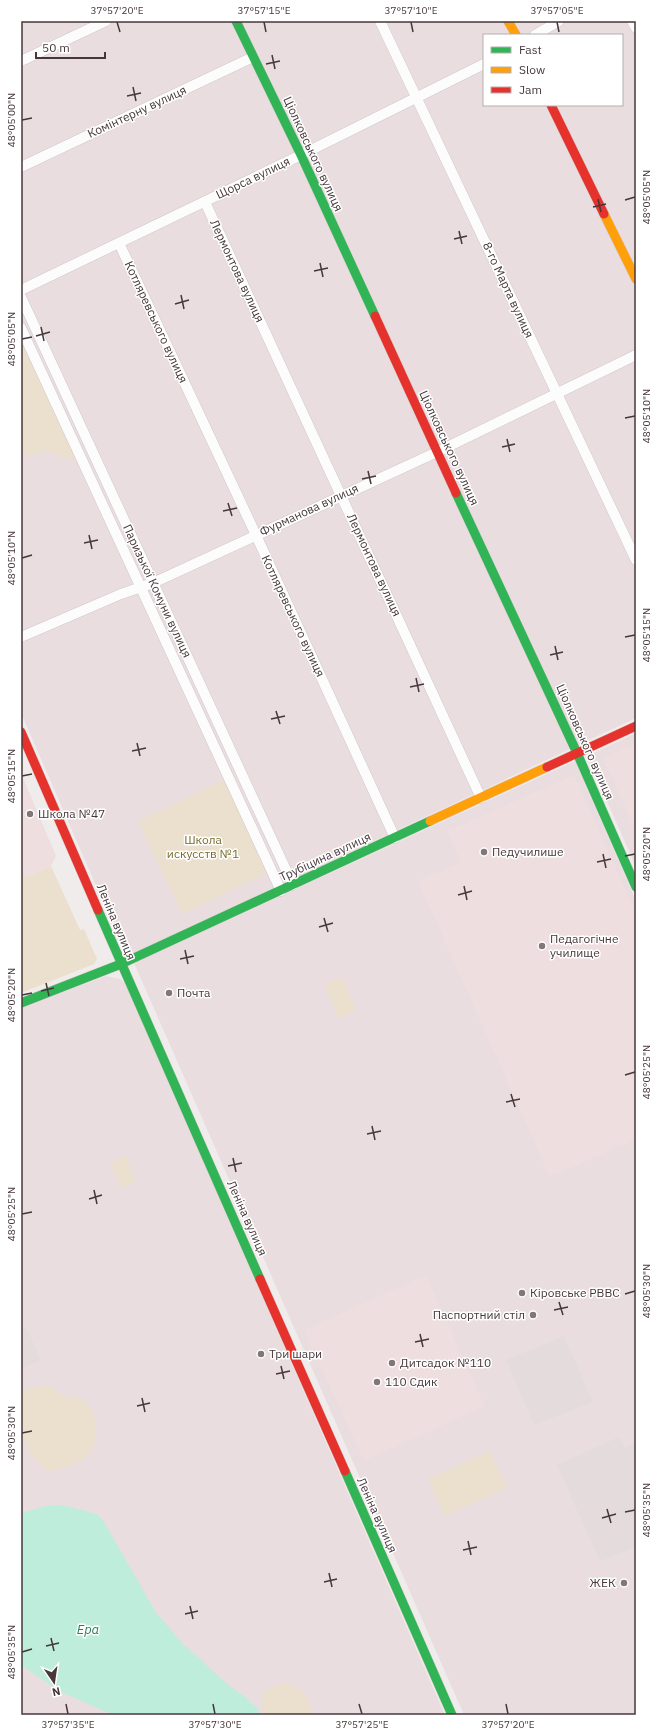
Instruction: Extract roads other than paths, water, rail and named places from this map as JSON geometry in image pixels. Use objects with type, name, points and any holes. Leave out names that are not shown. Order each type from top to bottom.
[{"type":"street","points":[[21,61],[106,21]]},
{"type":"street","name":"Ціолковського вулиця","points":[[236,21],[301,156],[577,753],[636,887]]},
{"type":"street","name":"8-го Марта вулиця","points":[[380,21],[418,98],[636,560]]},
{"type":"street","points":[[508,21],[515,34]]},
{"type":"street","points":[[537,34],[559,21]]},
{"type":"street","points":[[632,21],[636,28]]},
{"type":"street","name":"Комінтерну вулиця","points":[[21,167],[253,57]]},
{"type":"street","name":"Щорса вулиця","points":[[21,290],[301,156],[483,65]]},
{"type":"street","points":[[551,106],[636,279]]},
{"type":"street","name":"Лермонтова вулиця","points":[[205,202],[481,798]]},
{"type":"street","name":"Котляревського вулиця","points":[[119,243],[256,535],[395,838]]},
{"type":"street","name":"Паризької Комуни вулиця","points":[[21,297],[293,885]]},
{"type":"street","name":"Паризької Комуни вулиця","points":[[21,328],[281,891]]},
{"type":"street","name":"Фурманова вулиця","points":[[21,637],[121,594],[153,583],[437,452],[636,355]]},
{"type":"street","name":"Трубіцина вулиця","points":[[21,1003],[121,964],[636,726]]},
{"type":"street","name":"Леніна вулиця","points":[[21,732],[121,964],[452,1715]]},
{"type":"water","name":"Ера","points":[[62,1505],[97,1514],[104,1522],[155,1611],[181,1642],[227,1684],[245,1697],[258,1709],[261,1715],[114,1715],[61,1692],[21,1665],[21,1513],[46,1506]]},
{"type":"place","name":"Школа №47","points":[[30,814]]},
{"type":"place","name":"Педучилише","points":[[484,852]]},
{"type":"place","name":"Педагогічне училище","points":[[542,946]]},
{"type":"place","name":"Почта","points":[[169,993]]},
{"type":"place","name":"Кіровське РВВС","points":[[522,1293]]},
{"type":"place","name":"Паспортний стіл","points":[[533,1315]]},
{"type":"place","name":"Три шари","points":[[261,1354]]},
{"type":"place","name":"Дитсадок №110","points":[[392,1363]]},
{"type":"place","name":"110 Сдик","points":[[377,1382]]},
{"type":"place","name":"ЖЕК","points":[[624,1583]]},
{"type":"park label","name":"Школа искусств №1","points":[[203,847]]}]
